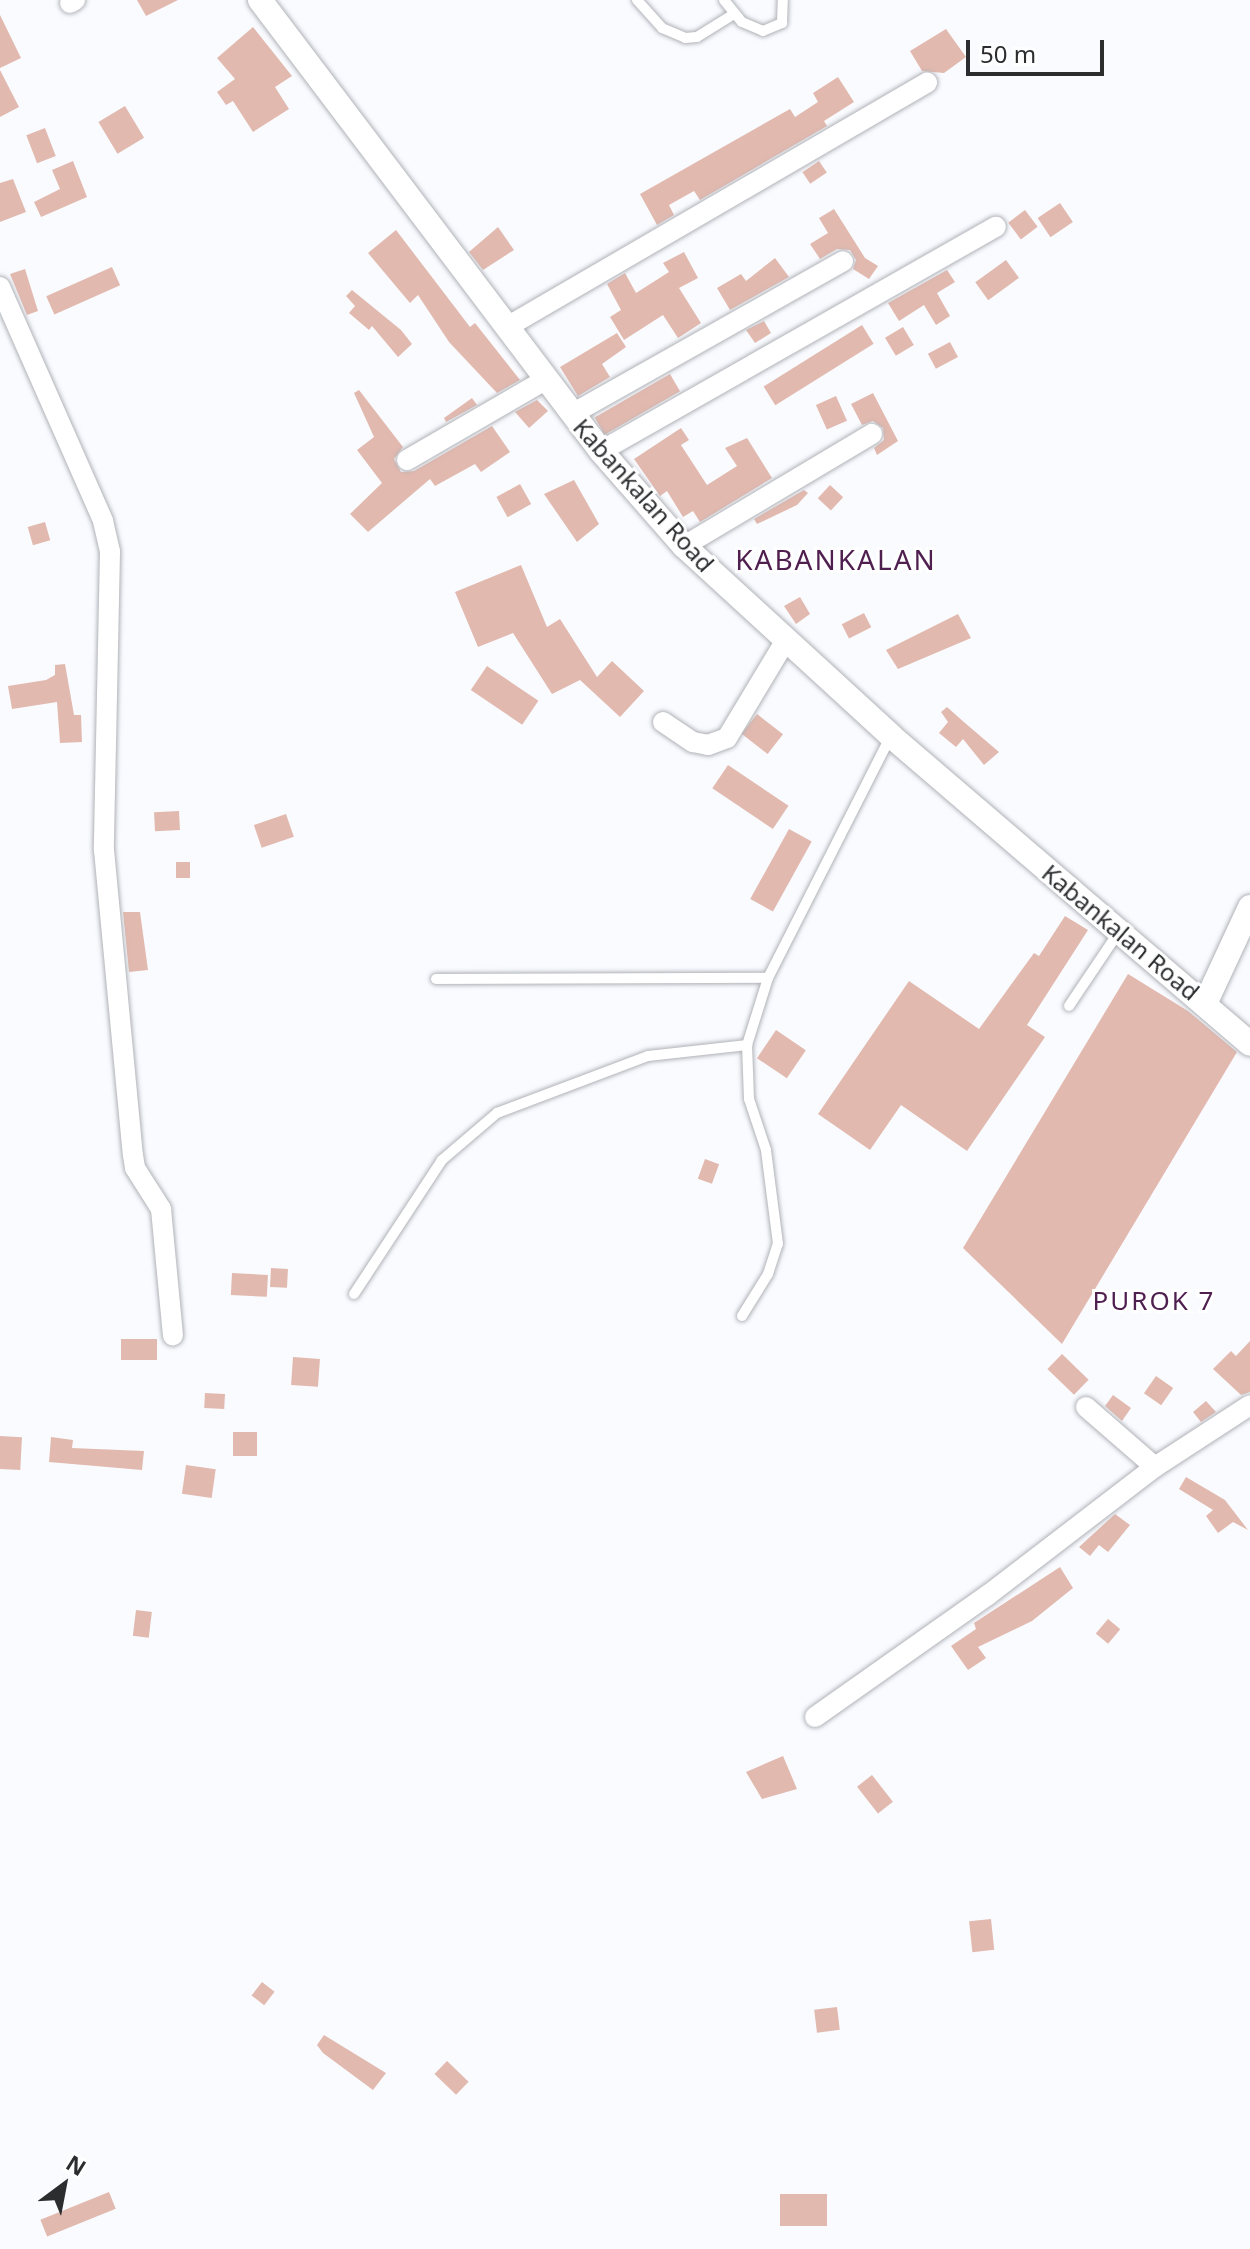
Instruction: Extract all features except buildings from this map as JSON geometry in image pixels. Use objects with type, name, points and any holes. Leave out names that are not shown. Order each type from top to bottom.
[{"type":"street","name":"Kabankalan Road","points":[[260,0],[572,414],[684,546],[891,736],[1250,1044]]},
{"type":"street","points":[[507,327],[927,83]]},
{"type":"street","points":[[601,451],[996,227]]},
{"type":"street","points":[[572,414],[843,261]]},
{"type":"street","points":[[0,287],[103,521],[110,552],[104,850],[133,1155],[135,1168],[161,1209],[173,1335]]},
{"type":"street","points":[[407,460],[547,379]]},
{"type":"street","points":[[684,546],[872,434]]},
{"type":"street","points":[[663,722],[693,742],[719,744],[786,640]]},
{"type":"street","points":[[1205,1004],[1250,907]]},
{"type":"street","points":[[815,1717],[988,1595],[1155,1467],[1250,1405]]},
{"type":"street","points":[[1086,1407],[1155,1467]]},
{"type":"lane","points":[[637,0],[662,28],[685,38],[697,37],[734,14]]},
{"type":"lane","points":[[724,0],[734,14],[750,27],[775,30],[786,14],[783,0]]},
{"type":"lane","points":[[742,1316],[768,1274],[778,1244],[766,1150],[749,1099],[747,1045],[768,978],[891,736]]},
{"type":"lane","points":[[1069,1006],[1120,931]]},
{"type":"lane","points":[[436,979],[768,978]]},
{"type":"lane","points":[[354,1294],[442,1160],[497,1113],[648,1056],[692,1047],[747,1045]]},
{"type":"district","name":"KABANKALAN","points":[[836,559]]},
{"type":"district","name":"PUROK 7","points":[[1154,1301]]}]
